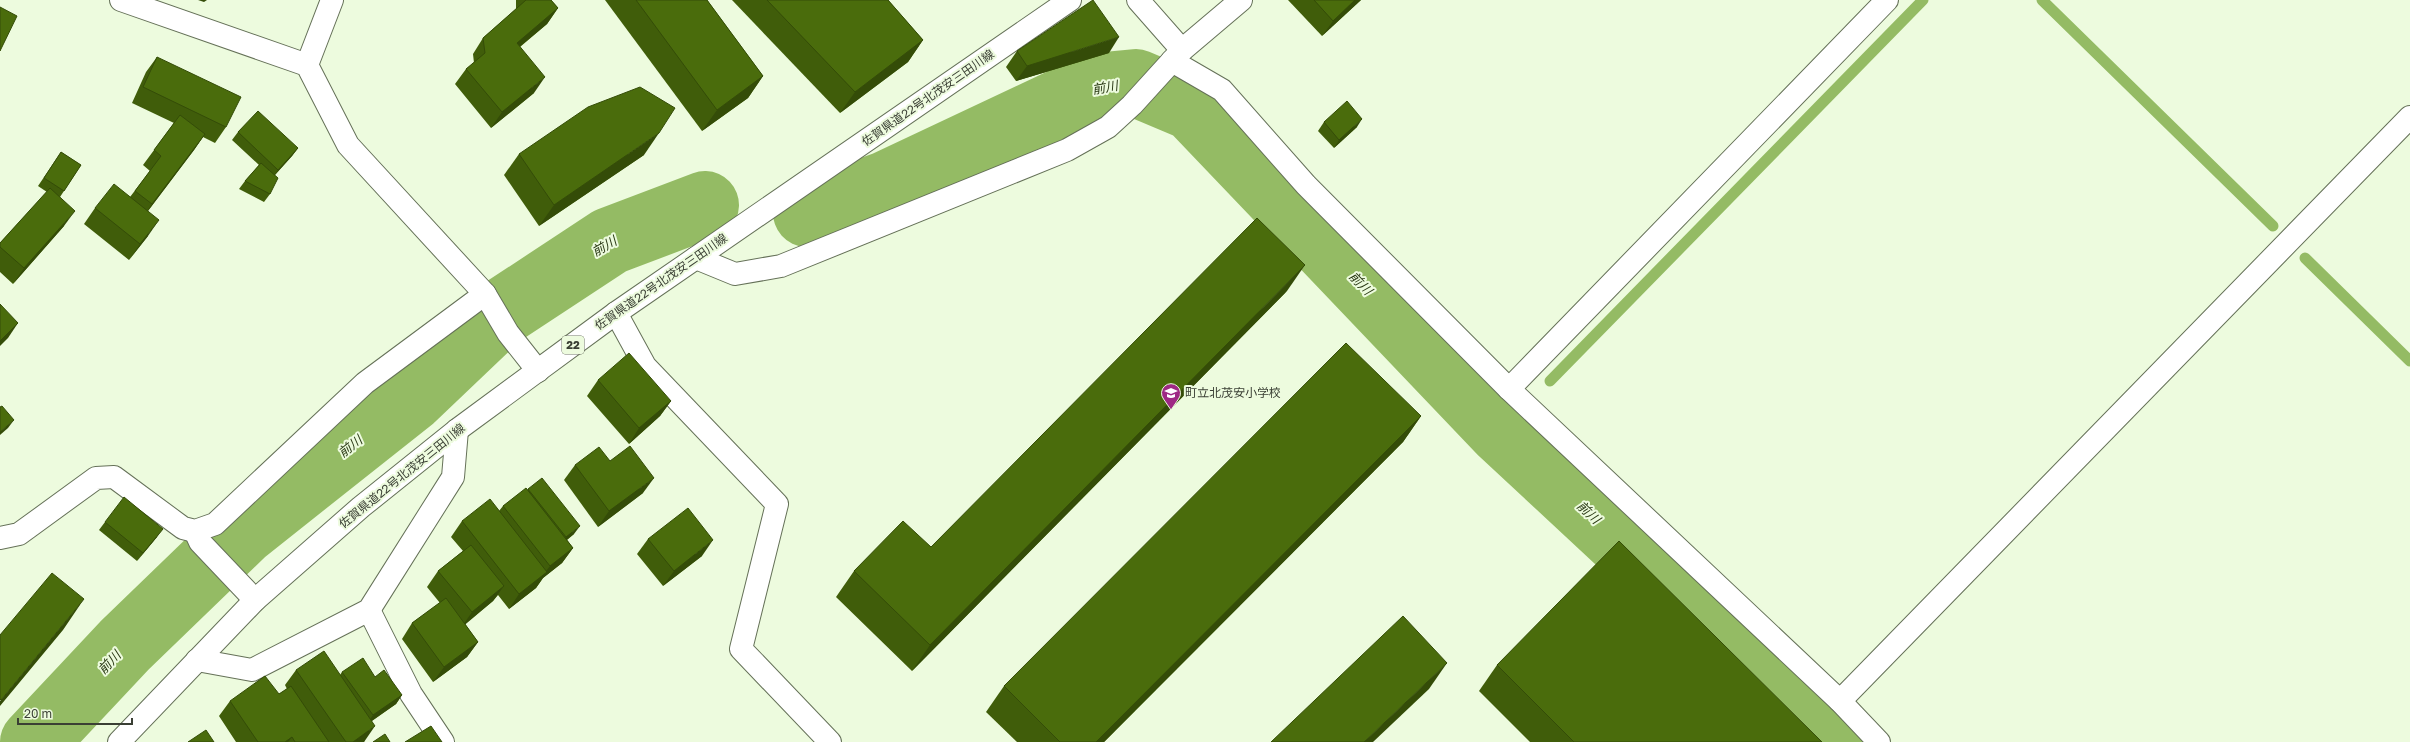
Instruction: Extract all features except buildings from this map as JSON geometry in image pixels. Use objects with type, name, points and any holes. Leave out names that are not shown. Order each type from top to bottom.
[{"type":"street","points":[[121,0],[307,65],[348,145],[484,294],[508,333],[538,371]]},
{"type":"street","points":[[307,65],[332,0]]},
{"type":"street","name":"佐賀県道22号北茂安三田川線","points":[[119,742],[255,600],[361,507],[458,430],[616,314],[1070,0]]},
{"type":"street","points":[[1138,0],[1173,60],[1222,90],[1306,185],[1509,389],[1840,701],[1879,742]]},
{"type":"street","points":[[696,258],[735,274],[781,266],[1067,150],[1108,127],[1132,105],[1173,60],[1241,0]]},
{"type":"street","points":[[1509,389],[1887,0]]},
{"type":"street","points":[[1840,701],[2410,117]]},
{"type":"street","points":[[197,537],[215,524],[365,383],[484,294]]},
{"type":"street","points":[[616,314],[645,366],[777,504],[742,649],[830,742]]},
{"type":"street","points":[[197,660],[252,670],[369,610],[453,478],[458,430]]},
{"type":"street","points":[[0,538],[19,534],[96,478],[114,477],[197,537],[226,571],[255,600]]},
{"type":"street","points":[[369,610],[411,694],[443,742]]},
{"type":"waterway","points":[[1550,381],[1923,0]]},
{"type":"waterway","points":[[2042,0],[2273,226]]},
{"type":"waterway","name":"前川","points":[[807,213],[886,185],[1094,87],[1136,83],[1193,107],[1501,430],[1836,742]]},
{"type":"waterway","name":"前川","points":[[34,742],[125,645],[243,531],[412,397],[499,314],[610,241],[705,205]]},
{"type":"waterway","points":[[2305,258],[2410,361]]},
{"type":"place","name":"町立北茂安小学校","points":[[1171,410]]}]
